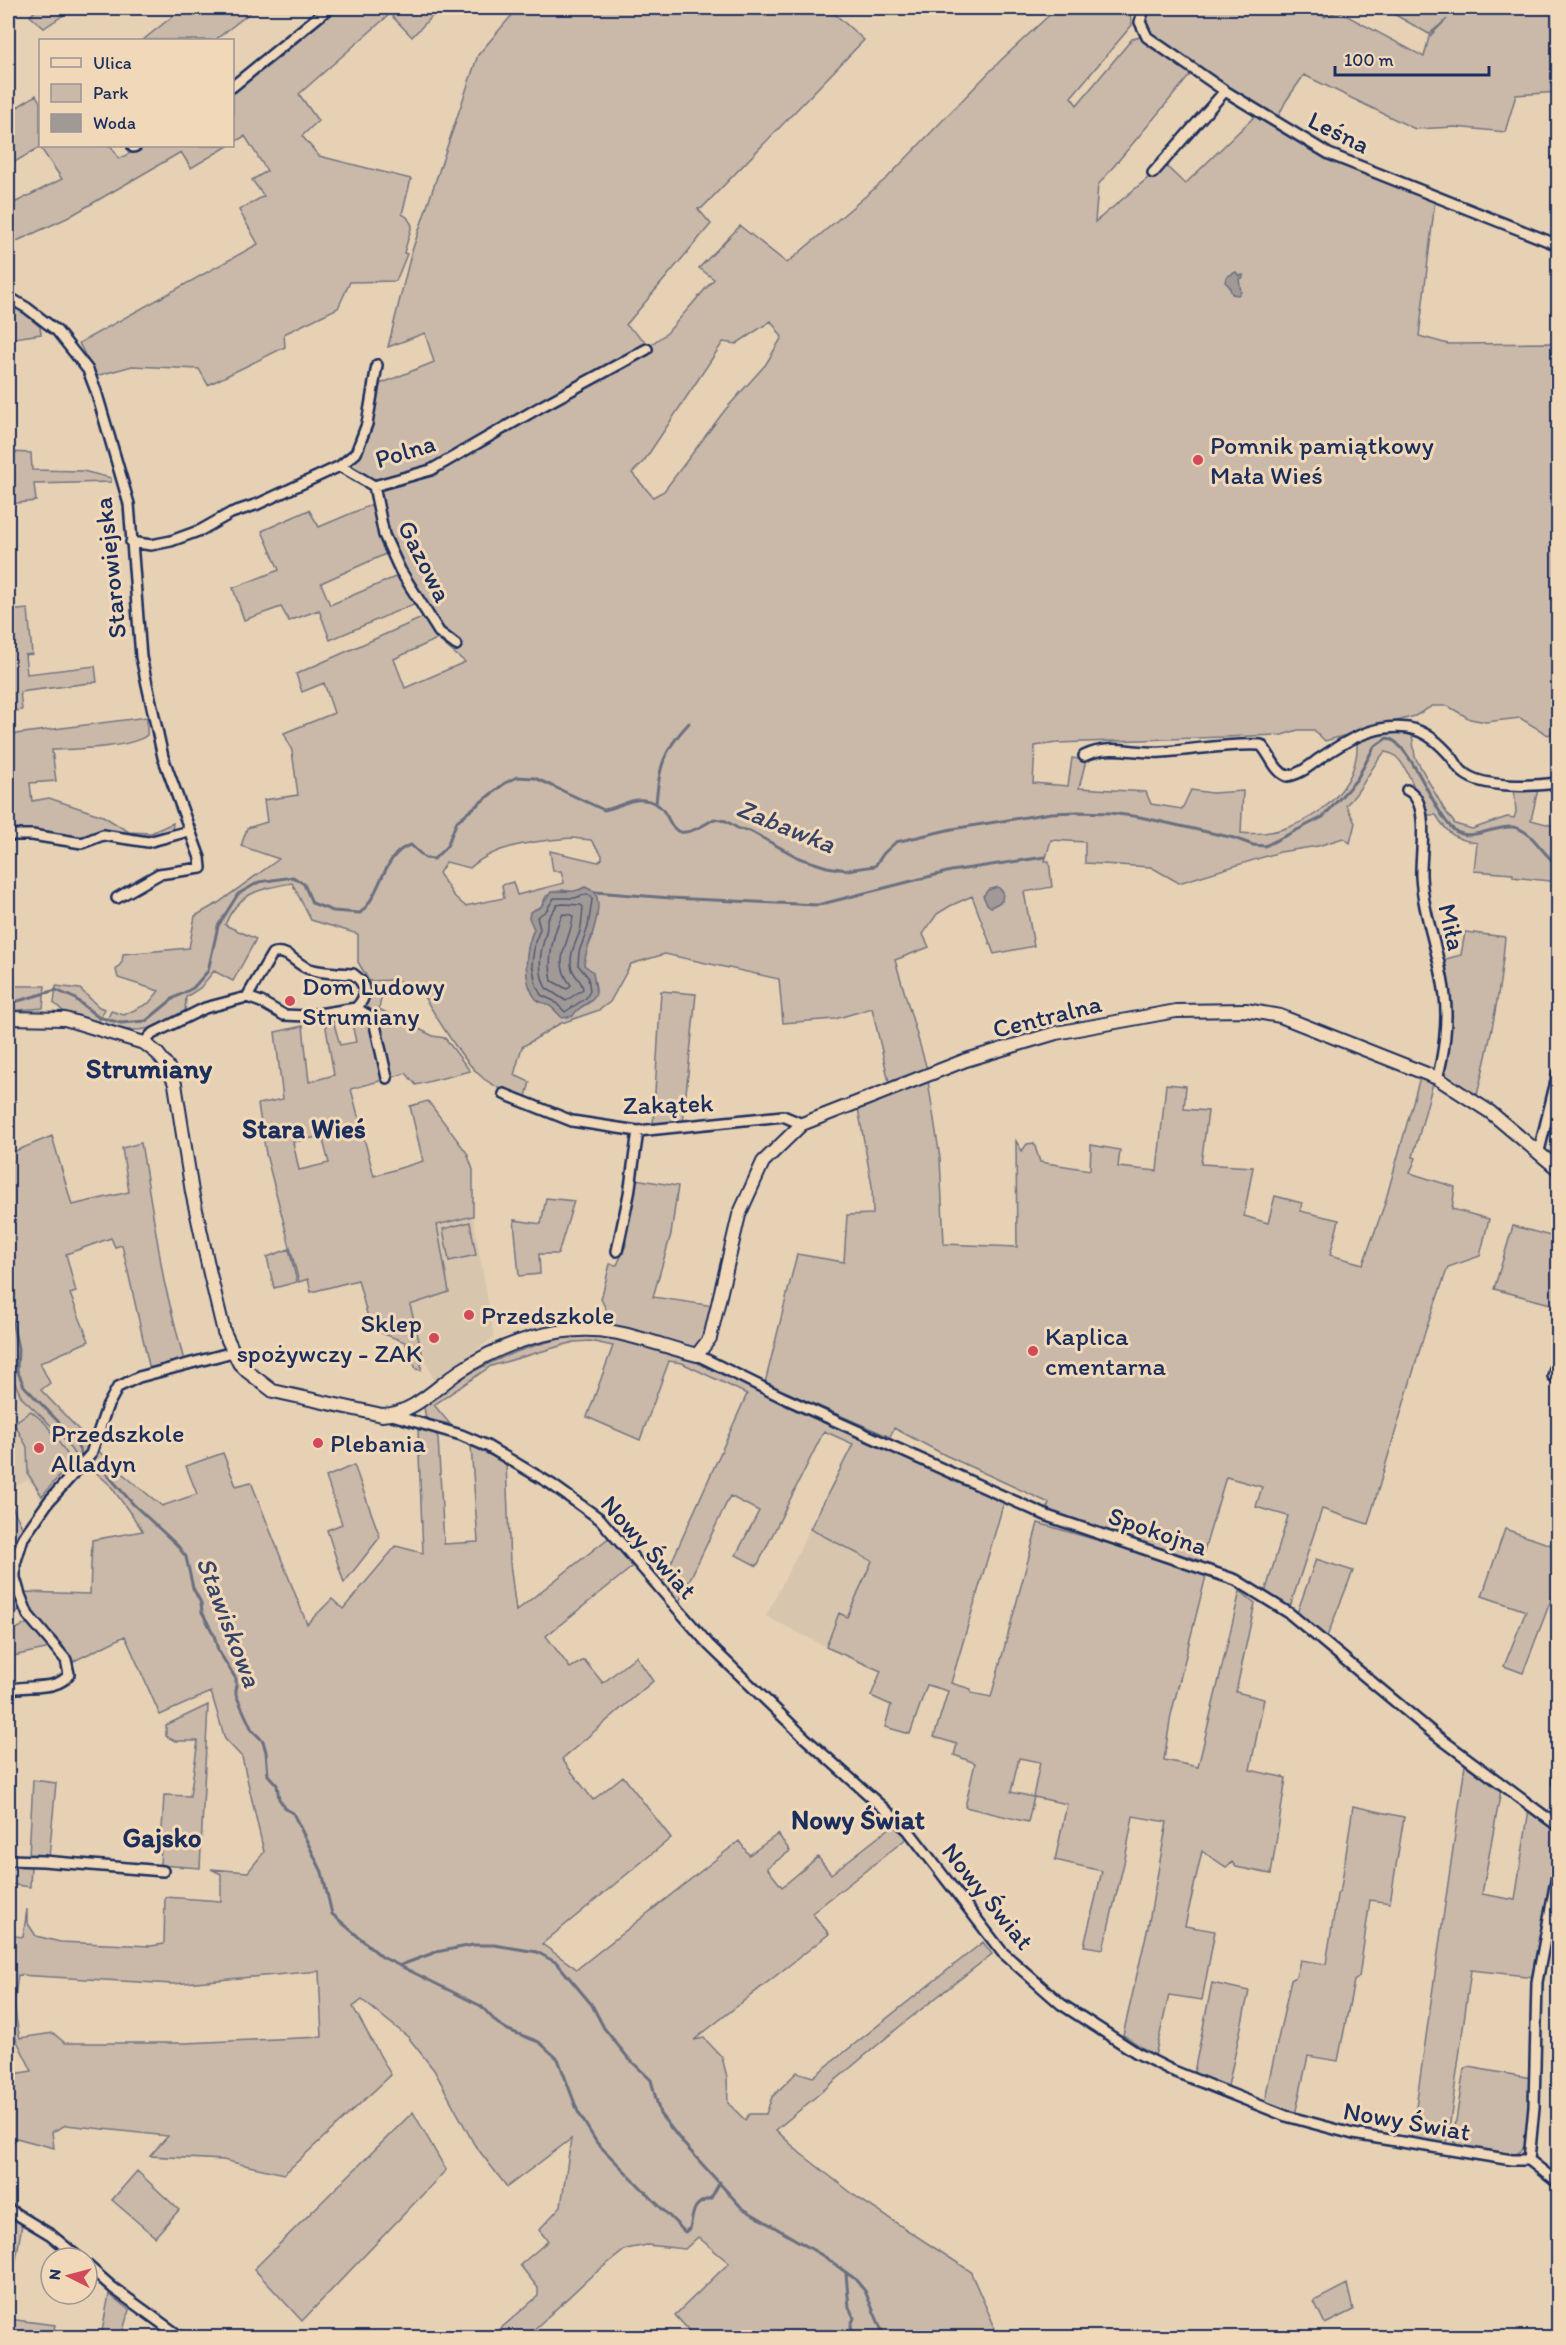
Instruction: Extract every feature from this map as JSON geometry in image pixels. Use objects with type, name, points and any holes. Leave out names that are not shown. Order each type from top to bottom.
[{"type":"street","points":[[234,85],[329,8]]},
{"type":"street","name":"Leśna","points":[[1144,8],[1140,22],[1147,37],[1225,91],[1329,154],[1558,245]]},
{"type":"street","points":[[1153,173],[1225,91]]},
{"type":"street","name":"Starowiejska","points":[[8,297],[57,331],[88,370],[129,504],[141,657],[163,757],[200,858],[201,868],[159,874],[117,898]]},
{"type":"street","name":"Polna","points":[[131,542],[151,544],[171,541],[201,530],[231,513],[258,504],[340,466],[374,486],[431,470],[647,349]]},
{"type":"street","points":[[340,466],[356,453],[367,424],[377,365]]},
{"type":"street","name":"Gazowa","points":[[374,486],[384,535],[400,570],[439,632],[456,645]]},
{"type":"street","points":[[1084,756],[1095,750],[1108,748],[1159,753],[1261,745],[1276,768],[1287,776],[1300,772],[1358,734],[1386,728],[1409,728],[1433,737],[1463,773],[1476,780],[1536,786],[1558,783]]},
{"type":"street","name":"Miła","points":[[1407,789],[1416,798],[1420,811],[1423,832],[1421,874],[1423,897],[1446,998],[1443,1061],[1437,1078]]},
{"type":"street","points":[[8,835],[32,835],[82,843],[103,835],[148,842],[189,831]]},
{"type":"street","points":[[144,1043],[152,1034],[205,1008],[247,997],[284,1015],[306,1016],[356,1008],[366,993],[363,982],[353,974],[306,968],[296,959],[282,952],[272,954],[247,997]]},
{"type":"street","points":[[356,1008],[371,1017],[375,1025],[387,1078]]},
{"type":"street","name":"Centralna","points":[[697,1355],[710,1338],[739,1215],[763,1162],[802,1124],[966,1060],[1056,1033],[1176,1011],[1245,1010],[1280,1016],[1437,1078],[1490,1112],[1558,1169]]},
{"type":"street","points":[[8,1018],[65,1019],[144,1043],[163,1060],[175,1084],[197,1216],[224,1332],[233,1352],[248,1372],[273,1390],[381,1415],[392,1415],[411,1407],[488,1354],[561,1331],[586,1329],[614,1332],[697,1355]]},
{"type":"street","points":[[1539,1151],[1558,1073]]},
{"type":"street","name":"Zakątek","points":[[504,1094],[572,1121],[638,1131],[783,1116],[802,1124]]},
{"type":"street","points":[[617,1251],[629,1194],[638,1131]]},
{"type":"street","points":[[8,1690],[23,1686],[55,1684],[64,1681],[69,1674],[66,1660],[36,1626],[23,1605],[15,1578],[15,1564],[18,1549],[31,1525],[91,1454],[107,1407],[118,1388],[139,1377],[233,1352]]},
{"type":"street","name":"Spokojna","points":[[697,1355],[782,1397],[1050,1517],[1236,1580],[1289,1613],[1433,1733],[1558,1826]]},
{"type":"street","points":[[1553,1376],[1558,1358]]},
{"type":"street","name":"Nowy Świat","points":[[392,1415],[461,1435],[486,1446],[551,1484],[600,1519],[709,1645],[805,1738],[908,1830],[1002,1952],[1054,1999],[1104,2032],[1137,2053],[1188,2078],[1259,2107],[1313,2125],[1353,2134],[1512,2160],[1529,2160]]},
{"type":"street","points":[[1558,1753],[1558,1783]]},
{"type":"street","points":[[8,1860],[163,1871]]},
{"type":"street","points":[[1558,1870],[1537,1982],[1534,2117],[1529,2160],[1558,2183]]},
{"type":"street","points":[[8,2209],[51,2235],[64,2246]]},
{"type":"street","points":[[99,2276],[182,2337]]},
{"type":"shaded area","points":[[473,1216],[494,1337],[434,1381],[422,1352],[410,1305],[449,1292],[437,1224]]},
{"type":"shaded area","name":"Przedszkole Alladyn","points":[[12,1376],[22,1398],[61,1435],[79,1461],[42,1503],[34,1486],[28,1480],[8,1490],[8,1377]]},
{"type":"shaded area","points":[[810,1529],[872,1561],[847,1617],[839,1614],[826,1647],[766,1616]]},
{"type":"green space","points":[[38,8],[74,8],[44,28],[30,16]]},
{"type":"green space","points":[[183,8],[256,8],[216,39],[144,39]]},
{"type":"green space","points":[[338,8],[440,8],[412,37],[390,14],[299,94],[318,121],[302,136],[319,156],[411,179],[402,214],[412,225],[404,253],[407,254],[396,281],[350,282],[338,308],[284,334],[285,347],[208,385],[199,369],[132,366],[96,376],[79,343],[258,244],[239,210],[264,196],[252,180],[267,171],[245,136],[234,142],[234,92]]},
{"type":"green space","points":[[518,8],[828,8],[864,40],[702,208],[698,209],[711,224],[626,325],[650,345],[667,333],[714,279],[699,268],[740,226],[787,263],[888,177],[1001,60],[1057,8],[1132,8],[1130,15],[1132,25],[1071,97],[1077,105],[1132,39],[1140,37],[1147,45],[1191,74],[1098,185],[1095,222],[1148,178],[1156,176],[1165,165],[1185,184],[1255,116],[1315,153],[1435,201],[1419,336],[1448,344],[1558,343],[1558,730],[1548,735],[1520,718],[1486,722],[1470,719],[1448,706],[1432,706],[1415,716],[1325,741],[1314,730],[1298,730],[1282,735],[1057,743],[1035,746],[1033,783],[1068,786],[1072,758],[1086,760],[1079,788],[1146,792],[1151,804],[1182,809],[1191,790],[1212,793],[1243,791],[1241,833],[1261,833],[1302,822],[1336,796],[1348,780],[1355,761],[1357,740],[1384,732],[1412,734],[1415,757],[1455,824],[1472,829],[1507,817],[1514,818],[1516,812],[1514,788],[1538,789],[1531,820],[1558,827],[1558,882],[1513,877],[1513,874],[1474,871],[1477,843],[1452,835],[1436,815],[1423,815],[1404,766],[1394,755],[1385,752],[1346,805],[1355,823],[1350,843],[1343,838],[1318,846],[1280,852],[1179,883],[1151,867],[1085,863],[1085,842],[1051,840],[1045,861],[1049,861],[1052,887],[1024,892],[1034,946],[994,954],[972,896],[937,914],[923,934],[929,947],[895,960],[927,1069],[889,1082],[872,1008],[835,1019],[783,1023],[779,979],[665,954],[631,964],[610,1002],[599,1010],[559,1024],[522,1047],[514,1075],[530,1082],[525,1100],[484,1079],[475,1070],[447,1034],[416,984],[393,980],[369,981],[358,962],[358,934],[311,920],[292,883],[270,887],[251,894],[236,905],[230,914],[225,925],[256,939],[233,981],[214,971],[200,988],[186,997],[185,1013],[164,1023],[138,1030],[105,1025],[111,1011],[124,1015],[149,1003],[159,991],[118,978],[116,970],[122,962],[123,954],[189,948],[195,916],[218,903],[279,859],[241,846],[247,828],[267,822],[264,800],[298,795],[292,751],[284,733],[334,713],[324,683],[302,692],[296,674],[424,617],[437,639],[451,638],[412,581],[395,551],[383,519],[377,486],[350,470],[349,464],[363,449],[380,384],[434,362],[425,333],[388,347],[411,254],[478,55]],"holes":[[[771,321],[782,337],[766,364],[725,410],[664,491],[653,497],[632,473],[644,461],[723,342],[736,344]],[[437,639],[465,662],[405,688],[394,659]],[[572,838],[591,840],[602,855],[602,859],[598,862],[550,851],[553,871],[561,871],[564,883],[517,895],[513,882],[502,885],[504,898],[465,906],[453,895],[439,873],[446,862],[470,868],[492,854],[532,842]],[[585,887],[595,892],[592,938],[585,954],[584,965],[594,980],[596,991],[591,1001],[576,1010],[567,1011],[540,1002],[528,975],[527,957],[534,929],[535,909],[541,907],[546,896],[562,890],[574,892]]]},
{"type":"green space","points":[[1149,8],[1306,8],[1325,17],[1338,11],[1424,57],[1429,37],[1447,19],[1429,34],[1383,8],[1558,8],[1558,92],[1516,95],[1505,132],[1455,127],[1415,129],[1304,75],[1278,117],[1190,64],[1158,40],[1147,24]]},
{"type":"green space","points":[[36,95],[39,100],[40,147],[8,166],[8,113]]},
{"type":"green space","points":[[40,147],[112,147],[119,159],[141,147],[226,147],[191,168],[181,152],[67,218],[8,245],[8,206],[62,179]]},
{"type":"green space","points":[[8,304],[19,309],[40,327],[41,334],[8,339]]},
{"type":"green space","points":[[8,452],[31,453],[32,470],[83,471],[111,478],[111,482],[34,484],[36,501],[8,504]]},
{"type":"green space","points":[[373,504],[377,526],[388,553],[321,583],[330,605],[400,575],[416,603],[330,640],[319,610],[289,621],[281,607],[244,620],[233,588],[279,570],[262,531],[309,510],[319,527]]},
{"type":"green space","points":[[28,609],[32,654],[25,655],[27,674],[95,666],[97,682],[20,692],[22,710],[8,712],[8,611]]},
{"type":"green space","points":[[147,717],[147,735],[129,743],[52,750],[56,781],[30,783],[32,801],[49,798],[103,816],[129,832],[151,833],[173,823],[172,832],[153,838],[79,839],[47,831],[9,828],[8,735]]},
{"type":"green space","points":[[1465,932],[1505,937],[1494,1017],[1477,1095],[1444,1077],[1442,1073],[1442,960],[1461,955]]},
{"type":"green space","points":[[8,986],[45,986],[43,1008],[8,1011]]},
{"type":"green space","points":[[56,986],[80,989],[99,1007],[105,1009],[98,1023],[63,1011],[54,1003]]},
{"type":"green space","points":[[661,991],[696,994],[683,1123],[653,1126]]},
{"type":"green space","points":[[382,993],[379,1009],[433,1036],[445,1038],[470,1071],[416,1085],[406,1073],[390,1078],[378,1022],[372,1011],[364,1008],[371,998]]},
{"type":"green space","points":[[358,1012],[370,1022],[383,1080],[351,1089],[374,1176],[423,1161],[410,1106],[428,1101],[467,1153],[473,1170],[473,1216],[437,1225],[449,1292],[410,1305],[422,1352],[421,1370],[416,1369],[405,1342],[371,1329],[358,1280],[311,1292],[308,1279],[299,1282],[266,1154],[258,1104],[283,1099],[275,1032],[303,1026],[309,1082],[334,1075],[325,1022],[333,1020],[340,1045],[356,1042],[352,1024],[360,1021]],"holes":[[[322,1136],[329,1163],[299,1170],[293,1142]]]},
{"type":"green space","points":[[1420,1077],[1433,1083],[1413,1157],[1416,1158],[1410,1173],[1455,1187],[1452,1209],[1489,1219],[1480,1256],[1448,1267],[1425,1332],[1368,1524],[1322,1509],[1289,1610],[1265,1593],[1288,1516],[1256,1507],[1262,1487],[1226,1477],[1201,1561],[1047,1510],[1049,1503],[945,1455],[894,1428],[890,1437],[765,1383],[797,1254],[844,1262],[847,1215],[873,1214],[872,1186],[858,1108],[928,1081],[940,1158],[944,1244],[1017,1247],[1016,1141],[1022,1151],[1027,1144],[1034,1143],[1040,1162],[1090,1170],[1091,1145],[1120,1150],[1118,1167],[1157,1171],[1166,1084],[1186,1086],[1184,1109],[1208,1111],[1201,1164],[1253,1167],[1244,1216],[1268,1223],[1275,1196],[1302,1203],[1300,1211],[1339,1220],[1330,1255],[1363,1264],[1384,1206]]},
{"type":"green space","points":[[52,1136],[72,1205],[129,1192],[122,1148],[141,1143],[164,1281],[184,1361],[150,1370],[122,1245],[115,1247],[111,1238],[66,1254],[76,1292],[70,1294],[89,1341],[40,1363],[50,1383],[41,1390],[113,1466],[162,1506],[197,1494],[186,1466],[223,1453],[236,1486],[251,1482],[307,1624],[332,1599],[343,1609],[396,1546],[423,1553],[418,1429],[436,1434],[438,1438],[444,1544],[478,1542],[471,1446],[506,1463],[510,1563],[516,1611],[611,1536],[636,1564],[546,1636],[570,1668],[584,1660],[603,1683],[636,1656],[653,1681],[562,1759],[593,1800],[623,1776],[671,1838],[542,1944],[577,1969],[739,1841],[749,1855],[778,1834],[790,1851],[767,1868],[782,1887],[818,1857],[831,1874],[895,1824],[907,1838],[812,1913],[829,1934],[694,2040],[704,2038],[722,2057],[727,2077],[728,2103],[745,2120],[749,2114],[766,2114],[772,2097],[797,2072],[813,2077],[983,1942],[992,1954],[905,2022],[776,2130],[800,2153],[858,2198],[970,2271],[993,2323],[995,2337],[695,2337],[675,2315],[729,2263],[698,2237],[685,2249],[647,2245],[626,2249],[589,2278],[526,2337],[491,2337],[538,2296],[538,2288],[520,2265],[548,2241],[539,2230],[561,2206],[571,2139],[507,2187],[474,2144],[434,2070],[408,2037],[362,2000],[353,2007],[391,2075],[284,2174],[223,2160],[150,2156],[168,2136],[66,2125],[52,2132],[54,2148],[16,2138],[8,2153],[8,2075],[32,2071],[16,2039],[10,2017],[8,2017],[8,1935],[23,1937],[27,1909],[27,1922],[36,1936],[60,1942],[151,1946],[164,1944],[165,1897],[221,1901],[221,1874],[211,1869],[248,1872],[264,1852],[242,1757],[225,1739],[211,1692],[160,1715],[125,1636],[72,1662],[61,1643],[33,1614],[27,1601],[24,1592],[90,1594],[92,1540],[143,1531],[110,1485],[81,1459],[79,1461],[61,1435],[22,1398],[12,1377],[8,1377],[8,1154]],"holes":[[[319,1971],[322,2037],[185,2043],[65,2043],[53,2033],[20,2038],[15,2006],[18,1975],[173,1984]]]},
{"type":"green space","points":[[635,1179],[678,1186],[671,1234],[653,1297],[714,1306],[706,1329],[692,1349],[615,1327],[601,1299],[610,1264],[617,1265],[626,1245],[625,1233]]},
{"type":"green space","points":[[546,1198],[574,1201],[558,1254],[539,1254],[540,1274],[519,1276],[514,1220],[541,1224]]},
{"type":"green space","points":[[470,1222],[476,1255],[449,1261],[443,1229]]},
{"type":"green space","points":[[1513,1226],[1558,1238],[1558,1306],[1494,1289]]},
{"type":"green space","points":[[289,1249],[297,1282],[274,1288],[267,1257]]},
{"type":"green space","points":[[582,1334],[620,1339],[690,1359],[806,1415],[1004,1502],[951,1683],[971,1689],[971,1693],[991,1697],[1038,1523],[1162,1559],[1206,1576],[1171,1715],[1164,1760],[1198,1767],[1240,1591],[1255,1603],[1236,1692],[1264,1699],[1250,1770],[1286,1778],[1271,1874],[1236,1867],[1232,1862],[1226,1867],[1202,1851],[1185,1926],[1215,1931],[1202,2000],[1169,1995],[1155,2056],[1123,2035],[1148,1927],[1167,1822],[1133,1816],[1103,1949],[1084,1946],[1102,1871],[1055,1860],[1067,1804],[1034,1797],[1028,1822],[965,1807],[975,1763],[954,1755],[957,1744],[934,1737],[948,1691],[927,1685],[910,1734],[885,1727],[891,1705],[871,1696],[881,1671],[826,1647],[839,1613],[847,1617],[872,1561],[810,1529],[853,1444],[824,1431],[757,1566],[736,1555],[759,1511],[730,1496],[679,1602],[662,1583],[747,1394],[682,1363],[669,1361],[640,1440],[587,1417],[613,1346],[590,1341],[574,1342],[491,1366],[434,1405],[450,1424],[426,1419],[424,1407],[478,1369],[518,1351]],"holes":[[[1019,1758],[1040,1762],[1033,1797],[1011,1792]]]},
{"type":"green space","points":[[31,1411],[46,1424],[72,1461],[42,1496],[28,1474],[27,1447],[14,1423]]},
{"type":"green space","points":[[354,1465],[380,1537],[344,1583],[327,1530],[342,1524],[326,1477]]},
{"type":"green space","points":[[8,1498],[23,1529],[15,1549],[12,1569],[12,1579],[20,1610],[8,1615]]},
{"type":"green space","points":[[1558,1520],[1558,1598],[1552,1597],[1523,1673],[1504,1666],[1526,1611],[1482,1596],[1505,1529],[1551,1545]]},
{"type":"green space","points":[[1316,1559],[1353,1571],[1326,1639],[1297,1613]]},
{"type":"green space","points":[[28,1623],[50,1648],[8,1657],[8,1630],[14,1630]]},
{"type":"green space","points":[[208,1705],[200,1868],[160,1865],[164,1795],[190,1796],[198,1741],[175,1741],[166,1736],[166,1725]]},
{"type":"green space","points":[[1465,1765],[1501,1790],[1482,1894],[1515,1900],[1529,1809],[1556,1830],[1558,1854],[1535,1977],[1471,1970],[1447,2144],[1443,2145],[1411,2141]]},
{"type":"green space","points":[[33,1780],[56,1783],[49,1857],[29,1856]]},
{"type":"green space","points":[[1353,1806],[1404,1817],[1390,1903],[1370,1900],[1359,1977],[1354,1981],[1338,2061],[1308,2056],[1295,2115],[1268,2106],[1267,2089],[1291,1980],[1296,1977],[1300,1960],[1326,1964],[1337,1895],[1341,1888]]},
{"type":"green space","points":[[8,1864],[31,1865],[30,1887],[8,1884]]},
{"type":"green space","points":[[1212,1983],[1249,1991],[1228,2086],[1225,2089],[1196,2076],[1194,2072]]},
{"type":"green space","points":[[1468,2067],[1531,2078],[1531,2123],[1526,2144],[1520,2152],[1511,2156],[1459,2148],[1453,2140],[1464,2069]]},
{"type":"green space","points":[[413,2112],[446,2170],[302,2321],[254,2269]]},
{"type":"green space","points":[[137,2171],[179,2210],[155,2237],[112,2200]]},
{"type":"green space","points":[[14,2218],[22,2224],[14,2272],[8,2271]]},
{"type":"green space","points":[[1347,2284],[1353,2310],[1325,2324],[1314,2301]]},
{"type":"green space","points":[[109,2294],[129,2310],[121,2337],[101,2337]]},
{"type":"green space","points":[[8,2319],[55,2325],[53,2337],[8,2337]]},
{"type":"water","points":[[1236,272],[1239,276],[1243,275],[1243,278],[1239,279],[1241,292],[1238,295],[1232,294],[1225,282],[1226,277]]},
{"type":"water","points":[[585,887],[595,892],[598,909],[584,965],[593,972],[596,993],[573,1016],[562,1018],[550,1006],[537,1000],[528,983],[527,954],[534,929],[529,918],[530,912],[541,907],[551,892],[573,891]]},
{"type":"water","points":[[998,887],[1003,892],[1002,901],[991,907],[983,896],[988,890]]},
{"type":"waterway","points":[[656,804],[664,760],[673,742],[689,723]]},
{"type":"waterway","name":"Zabawka","points":[[8,1001],[18,1001],[56,990],[74,998],[98,1017],[121,1023],[146,1021],[174,998],[193,988],[208,971],[218,926],[238,894],[259,882],[293,877],[304,884],[312,903],[333,911],[360,913],[373,896],[388,865],[402,849],[411,845],[425,858],[434,859],[447,846],[457,821],[505,783],[517,777],[535,778],[604,810],[639,800],[656,803],[676,830],[684,832],[696,829],[714,819],[726,821],[739,829],[750,831],[799,858],[827,867],[847,870],[875,866],[896,842],[952,829],[1051,813],[1110,813],[1140,817],[1265,846],[1323,817],[1357,779],[1374,747],[1387,738],[1396,742],[1404,751],[1446,822],[1454,830],[1467,835],[1506,827],[1520,829],[1558,865]]},
{"type":"waterway","points":[[595,892],[818,905],[951,871],[1045,857]]},
{"type":"waterway","name":"Stawiskowa","points":[[8,1300],[18,1349],[17,1370],[24,1386],[73,1437],[83,1457],[106,1473],[133,1504],[177,1545],[186,1557],[193,1588],[201,1603],[202,1612],[214,1635],[218,1650],[236,1679],[236,1695],[252,1730],[263,1741],[268,1775],[277,1785],[279,1799],[286,1809],[293,1813],[322,1872],[332,1914],[382,1957],[481,2006],[497,2023],[508,2030],[539,2042],[558,2059],[578,2112],[597,2143],[685,2232],[690,2228],[697,2205],[711,2198],[720,2182]]},
{"type":"waterway","points":[[401,1965],[436,1952],[473,1945],[494,1945],[537,1952],[557,1963],[592,2005],[604,2028],[629,2059],[651,2080],[660,2114],[683,2143],[742,2208],[825,2257],[855,2279],[865,2291],[885,2338]]},
{"type":"waterway","points":[[846,2274],[849,2307],[854,2318],[851,2325],[853,2338]]},
{"type":"place","name":"Pomnik pamiątkowy Mała Wieś","points":[[1198,460]]},
{"type":"place","name":"Dom Ludowy Strumiany","points":[[290,1001]]},
{"type":"place","name":"Przedszkole","points":[[469,1315]]},
{"type":"place","name":"Sklep spożywczy - ZAK","points":[[434,1338]]},
{"type":"place","name":"Kaplica cmentarna","points":[[1033,1351]]},
{"type":"place","name":"Plebania","points":[[318,1443]]},
{"type":"place","name":"Przedszkole Alladyn","points":[[39,1448]]},
{"type":"district","name":"Strumiany","points":[[149,1068]]},
{"type":"district","name":"Stara Wieś","points":[[304,1129]]},
{"type":"district","name":"Nowy Świat","points":[[858,1820]]},
{"type":"district","name":"Gajsko","points":[[162,1838]]}]
